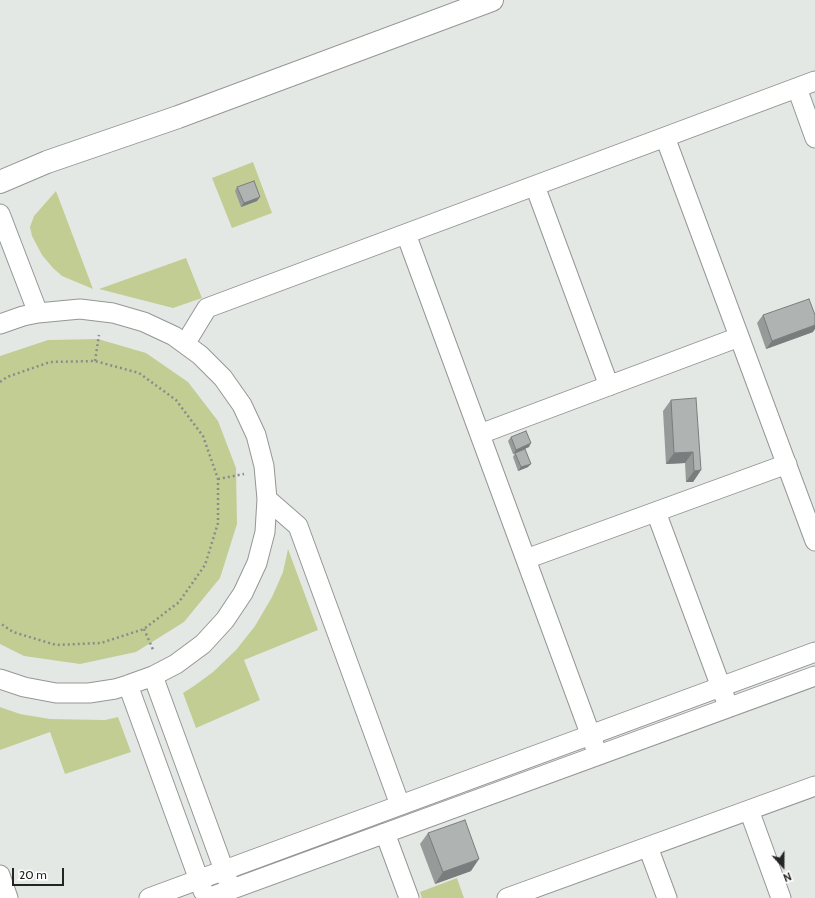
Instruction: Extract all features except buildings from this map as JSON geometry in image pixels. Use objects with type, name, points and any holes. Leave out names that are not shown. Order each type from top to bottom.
[{"type":"main road","points":[[0,182],[47,162],[178,117],[492,0]]},
{"type":"street","points":[[185,344],[207,308],[815,82]]},
{"type":"street","points":[[797,88],[815,138]]},
{"type":"street","points":[[665,137],[815,541]]},
{"type":"street","points":[[535,186],[609,386]]},
{"type":"street","points":[[0,214],[38,313]]},
{"type":"street","points":[[406,234],[598,755]]},
{"type":"street","points":[[0,324],[23,316],[38,313],[80,309],[113,313],[144,322],[174,336],[200,355],[223,378],[242,406],[256,435],[264,466],[267,499],[265,532],[257,563],[243,593],[225,620],[203,644],[176,664],[153,676],[128,685],[115,689],[89,693],[56,693],[24,687],[0,679]]},
{"type":"street","points":[[480,434],[739,338]]},
{"type":"street","points":[[526,559],[787,464]]},
{"type":"street","points":[[267,499],[298,526],[400,805]]},
{"type":"street","points":[[656,512],[728,707]]},
{"type":"street","points":[[149,898],[815,652]]},
{"type":"street","points":[[153,676],[233,894]]},
{"type":"street","points":[[128,685],[207,898],[233,894],[385,833],[815,676]]},
{"type":"street","points":[[507,898],[537,893],[648,847],[815,786]]},
{"type":"street","points":[[749,810],[781,898]]},
{"type":"street","points":[[385,833],[409,898]]},
{"type":"street","points":[[648,847],[667,898]]},
{"type":"street","points":[[0,875],[8,898]]},
{"type":"path","points":[[96,360],[99,335]]},
{"type":"path","points":[[0,382],[8,377],[50,362],[96,360],[139,374],[176,400],[204,436],[218,479],[218,523],[205,566],[179,602],[144,629],[101,644],[56,645],[13,632],[0,623]]},
{"type":"path","points":[[218,479],[244,474]]},
{"type":"path","points":[[144,629],[154,652]]},
{"type":"green space","points":[[253,162],[272,213],[232,228],[212,178]]},
{"type":"green space","points":[[56,191],[93,289],[62,276],[42,255],[32,236],[30,227],[34,216]]},
{"type":"green space","points":[[186,258],[202,298],[173,308],[99,289]]},
{"type":"green space","points":[[98,339],[146,353],[188,382],[218,421],[236,468],[237,524],[220,578],[184,622],[136,652],[80,664],[24,656],[0,644],[0,356],[48,340]]},
{"type":"green space","points":[[288,549],[318,630],[244,660],[260,700],[196,728],[183,693],[213,672],[236,650],[255,626],[272,597],[283,572]]},
{"type":"green space","points":[[0,707],[20,714],[50,719],[105,720],[118,717],[131,752],[65,774],[50,732],[0,750]]},
{"type":"green space","points":[[457,878],[464,898],[422,898],[420,892]]}]
